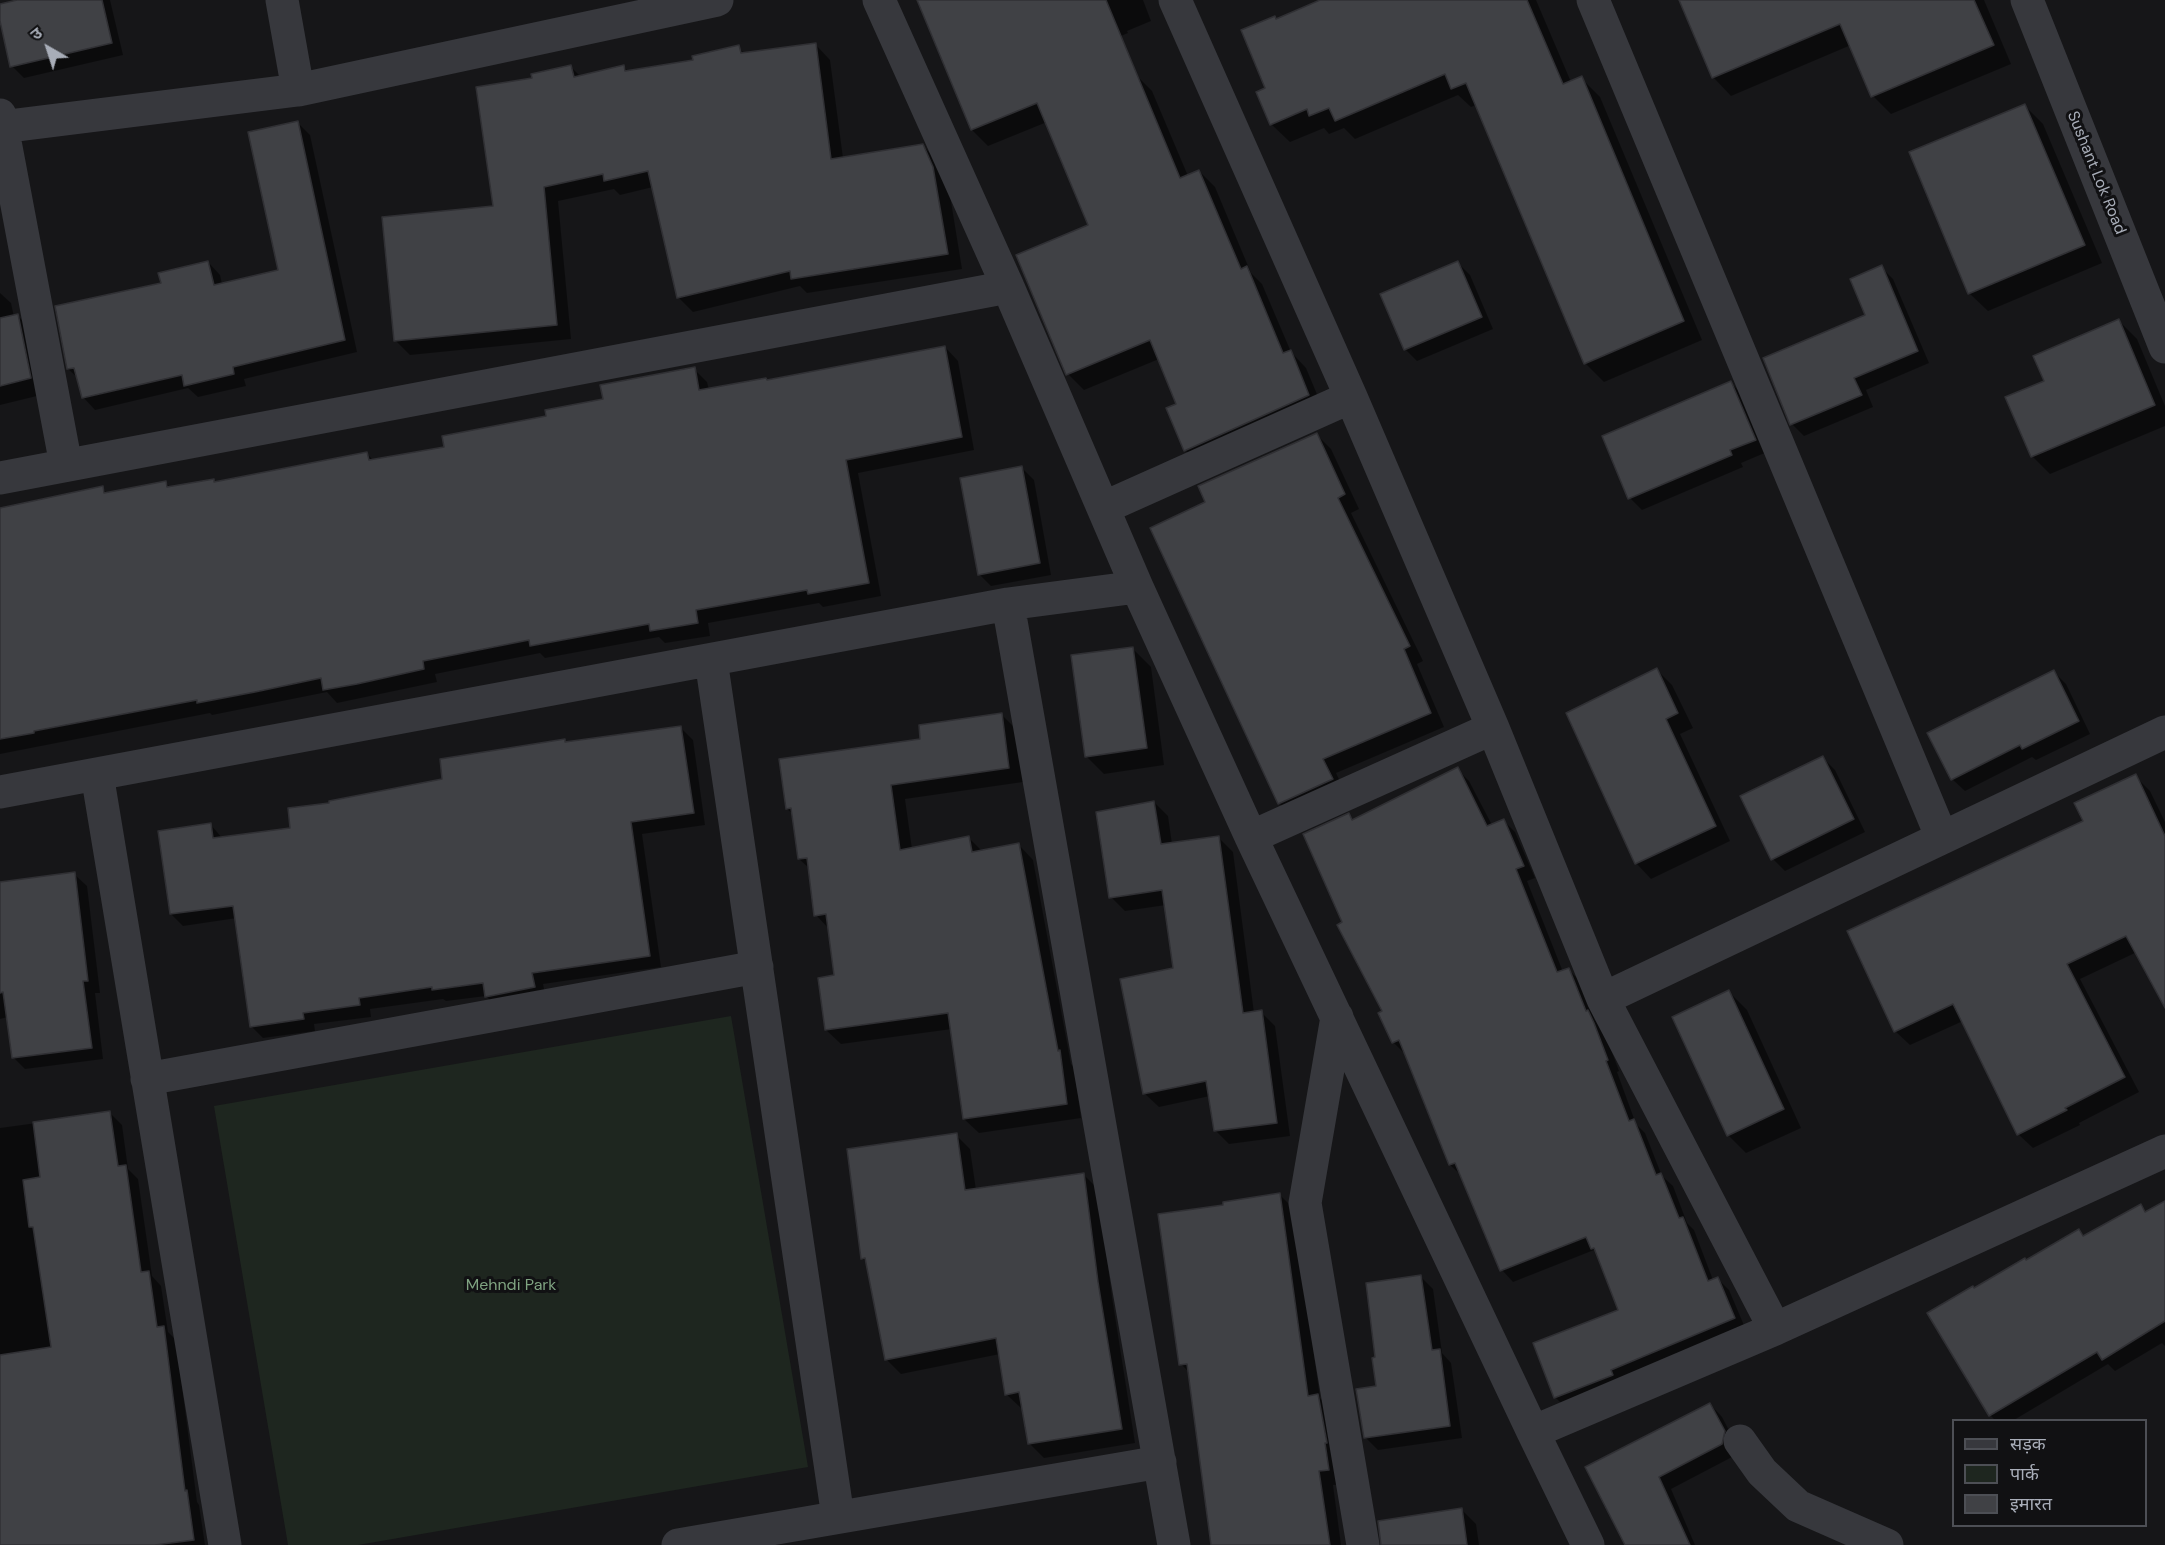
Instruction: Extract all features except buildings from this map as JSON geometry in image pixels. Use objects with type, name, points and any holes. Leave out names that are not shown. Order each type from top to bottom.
[{"type":"street","points":[[282,0],[298,90]]},
{"type":"street","points":[[66,465],[1,121],[298,90],[652,7],[717,0]]},
{"type":"street","points":[[879,0],[1008,286],[1137,587],[1251,837],[1588,1545]]},
{"type":"street","points":[[1175,0],[1351,397],[1492,728],[1603,999],[1775,1329]]},
{"type":"street","points":[[1593,0],[1942,838]]},
{"type":"street","name":"Sushant Lok Road","points":[[2027,0],[2165,347]]},
{"type":"street","points":[[0,478],[1008,286]]},
{"type":"street","points":[[1103,508],[1351,397]]},
{"type":"street","points":[[0,792],[1008,604],[1137,587]]},
{"type":"street","points":[[1008,604],[1174,1545]]},
{"type":"street","points":[[711,660],[838,1517]]},
{"type":"street","points":[[1251,837],[1492,728]]},
{"type":"street","points":[[1603,999],[2165,732]]},
{"type":"street","points":[[97,774],[225,1545]]},
{"type":"street","points":[[147,1079],[757,967]]},
{"type":"street","points":[[1337,1017],[1305,1203],[1363,1545]]},
{"type":"street","points":[[1533,1432],[1775,1329],[2165,1151]]},
{"type":"street","points":[[1740,1441],[1762,1472],[1798,1506],[1887,1545]]},
{"type":"street","points":[[678,1545],[1160,1462]]},
{"type":"green space","name":"Mehndi Park","points":[[731,1016],[808,1467],[358,1545],[288,1545],[214,1106]]}]
